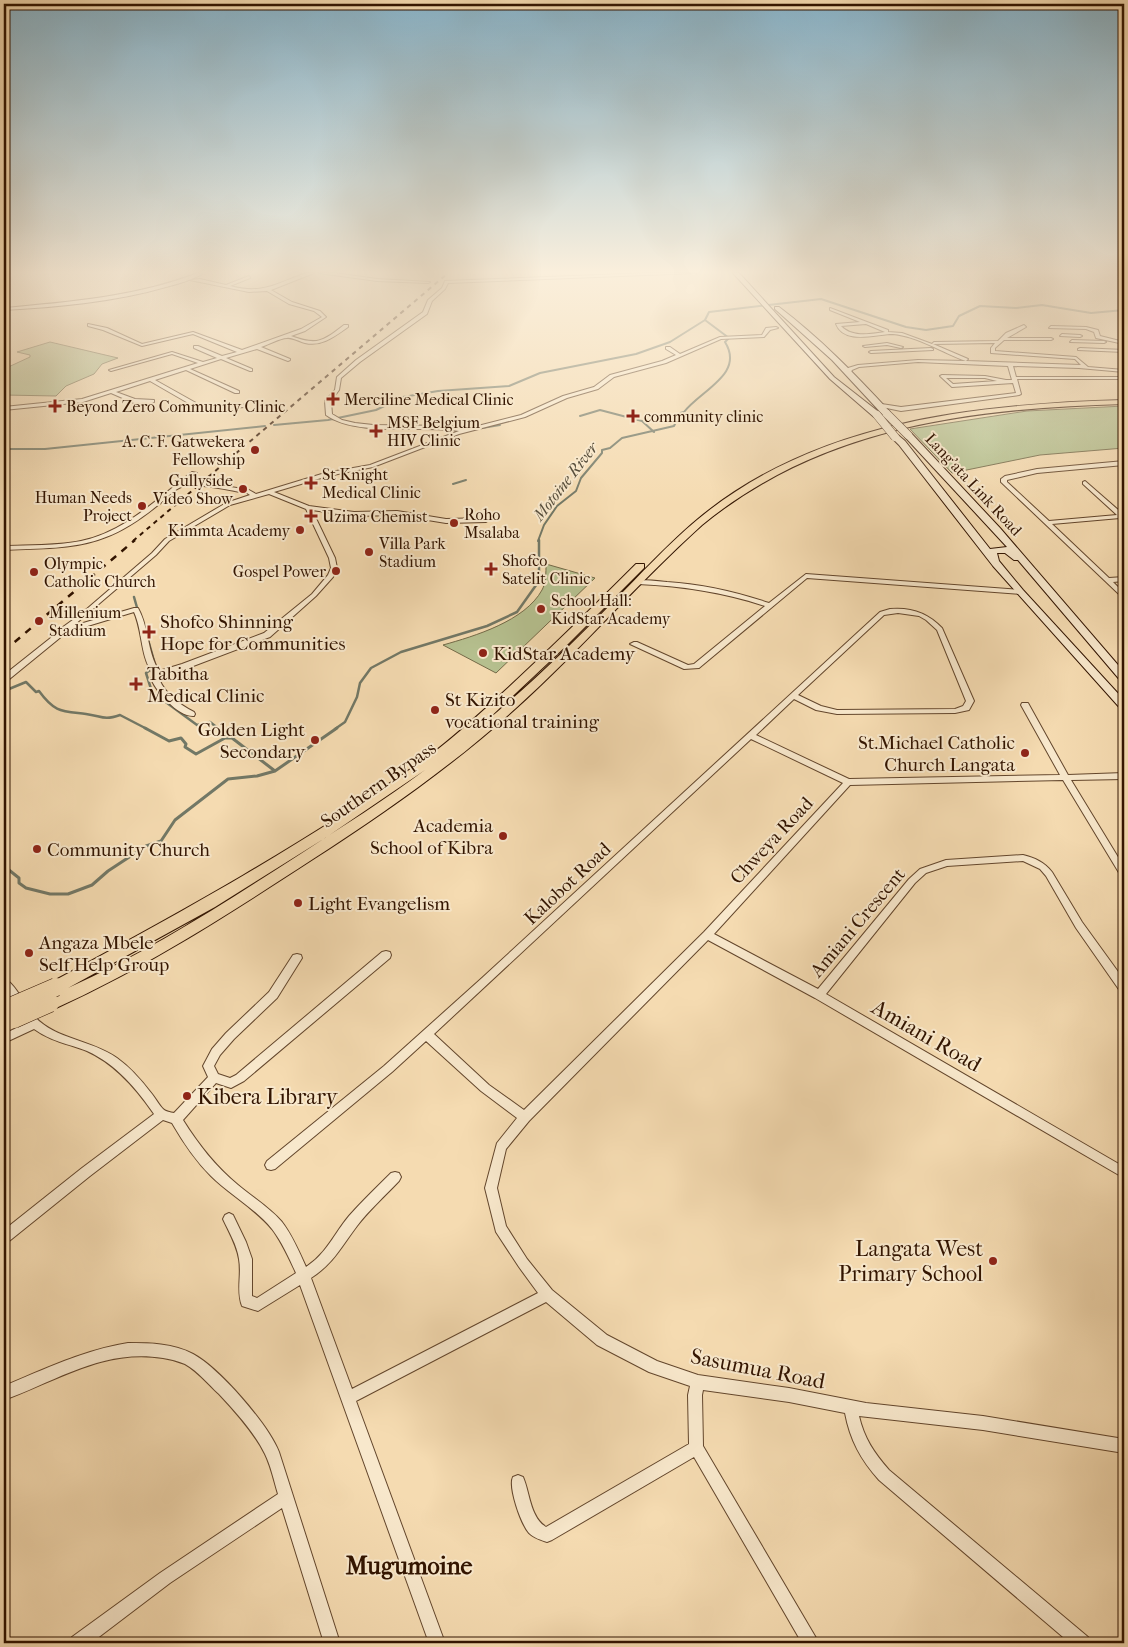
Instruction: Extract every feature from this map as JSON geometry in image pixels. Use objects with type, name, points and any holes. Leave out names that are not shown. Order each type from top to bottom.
[{"type":"highway","name":"Southern Bypass","points":[[7,1009],[56,987],[210,903],[320,835],[434,758],[477,723],[562,644],[674,532],[704,507],[742,482],[782,461],[824,443],[914,419],[994,406],[1124,398]]},
{"type":"highway","name":"Southern Bypass","points":[[7,1009],[50,1003],[86,988],[191,932],[271,883],[393,800],[474,739],[541,680],[694,527],[727,500],[766,476],[833,447],[887,430],[961,415],[1028,406],[1124,402]]},
{"type":"main road","name":"Lang'ata Link Road","points":[[808,350],[832,378],[902,438],[974,506],[1124,678]]},
{"type":"main road","points":[[810,350],[817,360]]},
{"type":"main road","name":"Lang'ata Link Road","points":[[829,351],[886,414],[951,508],[996,564],[1124,706]]},
{"type":"main road","points":[[951,508],[970,527],[986,530],[990,528],[974,506]]},
{"type":"main road","points":[[996,564],[992,552],[1007,550],[1031,570]]},
{"type":"street","points":[[203,350],[250,370]]},
{"type":"street","points":[[236,350],[242,352]]},
{"type":"street","points":[[4,409],[83,400],[248,350]]},
{"type":"street","points":[[263,350],[288,360]]},
{"type":"street","points":[[374,350],[339,378],[337,390],[328,401],[329,415],[334,419],[363,424],[443,426],[464,430]]},
{"type":"street","points":[[671,350],[680,356]]},
{"type":"street","points":[[4,679],[154,554],[166,540],[215,510],[254,495],[270,492],[327,474],[371,466],[464,430],[523,416],[564,397],[596,388],[612,376],[680,356],[694,350]]},
{"type":"street","points":[[871,352],[913,350]]},
{"type":"street","points":[[944,350],[974,363]]},
{"type":"street","points":[[992,350],[995,353],[1076,358],[1086,365],[1081,368]]},
{"type":"street","points":[[1099,350],[1124,351]]},
{"type":"street","points":[[111,370],[172,353],[204,364]]},
{"type":"street","points":[[848,373],[850,368],[858,366],[918,361],[1124,370]]},
{"type":"street","points":[[877,404],[901,410],[1019,394],[1010,365]]},
{"type":"street","points":[[187,369],[237,392]]},
{"type":"street","points":[[1004,382],[985,377],[942,376],[952,386],[1004,382],[1014,379],[1124,378]]},
{"type":"street","points":[[152,380],[204,410],[242,406]]},
{"type":"street","points":[[112,392],[134,401],[152,400]]},
{"type":"street","points":[[1124,463],[1037,471],[1004,479],[1004,482],[1124,596]]},
{"type":"street","points":[[1116,464],[1124,469]]},
{"type":"street","points":[[4,548],[82,543],[106,536],[122,528],[194,472]]},
{"type":"street","points":[[1085,483],[1123,517]]},
{"type":"street","points":[[173,488],[200,484],[223,486],[254,495]]},
{"type":"street","points":[[270,492],[308,508],[354,514],[397,513],[446,521],[486,520]]},
{"type":"street","points":[[157,674],[185,666],[267,635],[314,596],[331,576],[334,568],[332,558],[308,508]]},
{"type":"street","points":[[1047,523],[1123,517]]},
{"type":"street","points":[[634,644],[691,668],[806,576],[1020,592]]},
{"type":"street","points":[[1108,580],[1124,579]]},
{"type":"street","points":[[638,582],[704,587],[746,597],[770,606]]},
{"type":"street","points":[[65,628],[69,630],[136,609],[147,640],[150,660],[157,674],[155,679],[158,688],[174,703],[191,714]]},
{"type":"street","name":"Kalobot Road","points":[[271,1165],[427,1034],[752,736],[793,696],[878,616],[888,612],[904,611],[917,613],[934,622],[940,630],[970,700],[969,705],[962,710],[955,711],[837,712],[819,708],[793,696]]},
{"type":"street","points":[[1025,705],[1065,777],[1124,874]]},
{"type":"street","points":[[752,736],[848,782],[1124,776]]},
{"type":"street","name":"Chweya Road","points":[[524,1117],[707,935],[848,782]]},
{"type":"street","name":"Amiani Crescent","points":[[819,995],[922,871],[946,863],[1023,858],[1037,863],[1049,874],[1079,925],[1124,988]]},
{"type":"street","name":"Amiani Road","points":[[707,935],[819,995],[1124,1173]]},
{"type":"street","points":[[297,958],[273,995],[216,1052],[208,1066],[214,1078],[231,1083],[240,1078],[386,955]]},
{"type":"street","points":[[4,982],[7,1009],[44,1031],[96,1050],[113,1062],[147,1095],[162,1115],[176,1119],[193,1148],[210,1167],[260,1208],[280,1228],[302,1278],[348,1398],[437,1643]]},
{"type":"street","points":[[4,1039],[34,1024]]},
{"type":"street","points":[[427,1034],[485,1088],[524,1117]]},
{"type":"street","points":[[176,1119],[214,1078]]},
{"type":"street","points":[[4,1238],[86,1172],[162,1115]]},
{"type":"street","name":"Sasumua Road","points":[[524,1117],[501,1147],[491,1188],[500,1228],[522,1263],[547,1295],[602,1340],[654,1367],[698,1382],[789,1395],[851,1407],[983,1422],[1124,1446]]},
{"type":"street","points":[[229,1220],[243,1250],[246,1265],[244,1294],[247,1301],[258,1304],[265,1302],[302,1278],[331,1253],[353,1221],[395,1177]]},
{"type":"street","points":[[348,1398],[547,1295]]},
{"type":"street","points":[[4,1393],[76,1363],[112,1352],[136,1348],[156,1349],[188,1358],[235,1400],[257,1426],[272,1452],[332,1643]]},
{"type":"street","points":[[698,1382],[694,1395],[696,1448],[812,1643]]},
{"type":"street","points":[[851,1407],[855,1433],[861,1448],[884,1474],[1082,1643]]},
{"type":"street","points":[[518,1482],[532,1526],[538,1534],[547,1535],[696,1448]]},
{"type":"street","points":[[78,1643],[165,1578],[285,1498]]},
{"type":"green space","points":[[24,350],[83,350],[118,358],[102,364],[94,374],[66,386],[56,396],[4,395],[4,369],[30,357],[30,355],[17,352]]},
{"type":"green space","points":[[1124,406],[1124,448],[1040,455],[952,473],[910,429],[1027,411]]},
{"type":"green space","points":[[546,564],[595,578],[496,673],[443,645],[498,626],[524,610],[542,590],[545,581]]},
{"type":"waterway","points":[[274,425],[328,420],[376,410],[403,397],[438,391],[509,386],[540,373],[636,354],[648,350]]},
{"type":"waterway","name":"Motoine River","points":[[653,431],[674,426],[680,413],[684,412],[718,381],[729,363],[729,350]]},
{"type":"waterway","points":[[580,416],[600,410],[642,421],[653,431]]},
{"type":"waterway","points":[[333,419],[353,425]]},
{"type":"waterway","points":[[476,429],[500,425]]},
{"type":"waterway","points":[[4,449],[45,449],[265,426]]},
{"type":"waterway","name":"Motoine River","points":[[538,541],[544,525],[557,506],[576,491],[581,478],[602,453],[602,450],[610,448],[622,438],[653,431]]},
{"type":"waterway","points":[[453,484],[466,480]]},
{"type":"waterway","name":"Motoine River","points":[[335,729],[345,722],[357,697],[360,683],[371,668],[401,652],[487,626],[517,612],[539,581],[539,540]]},
{"type":"waterway","points":[[134,597],[138,611]]},
{"type":"waterway","points":[[147,636],[154,661]]},
{"type":"waterway","points":[[153,668],[146,673],[152,692],[197,725],[210,722],[219,729]]},
{"type":"waterway","points":[[4,684],[9,689],[26,682],[60,710],[106,718],[120,715],[147,729]]},
{"type":"waterway","points":[[145,728],[169,741],[181,738],[186,744],[185,747],[196,754],[225,738],[232,738],[275,771]]},
{"type":"waterway","points":[[217,728],[228,737]]},
{"type":"waterway","name":"Motoine River","points":[[275,771],[337,728]]},
{"type":"waterway","name":"Motoine River","points":[[4,866],[19,878],[19,883],[26,888],[50,894],[68,894],[92,885],[108,871],[146,846],[161,841],[175,820],[228,779],[257,776],[275,771]]},
{"type":"railway","points":[[133,541],[358,350]]},
{"type":"railway","points":[[4,651],[135,540]]},
{"type":"place","name":"Merciline Medical Clinic","points":[[333,399]]},
{"type":"place","name":"Beyond Zero Community Clinic","points":[[55,406]]},
{"type":"place","name":"community clinic","points":[[633,416]]},
{"type":"place","name":"MSF Belgium HIV Clinic","points":[[376,431]]},
{"type":"place","name":"A. C. F. Gatwekera Fellowship","points":[[255,450]]},
{"type":"place","name":"St Knight Medical Clinic","points":[[311,483]]},
{"type":"place","name":"Gullyside Video Show","points":[[243,489]]},
{"type":"place","name":"Human Needs Project","points":[[142,506]]},
{"type":"place","name":"Uzima Chemist","points":[[311,516]]},
{"type":"place","name":"Roho Msalaba","points":[[454,523]]},
{"type":"place","name":"Kimmta Academy","points":[[300,530]]},
{"type":"place","name":"Villa Park Stadium","points":[[369,552]]},
{"type":"place","name":"Shofco Satelit Clinic","points":[[491,569]]},
{"type":"place","name":"Gospel Power","points":[[336,571]]},
{"type":"place","name":"Olympic Catholic Church","points":[[34,572]]},
{"type":"place","name":"School Hall: KidStar Academy","points":[[541,609]]},
{"type":"place","name":"Millenium Stadium","points":[[39,621]]},
{"type":"place","name":"Shofco Shinning Hope for Communities","points":[[149,632]]},
{"type":"place","name":"KidStar Academy","points":[[483,653]]},
{"type":"place","name":"Tabitha Medical Clinic","points":[[136,684]]},
{"type":"place","name":"St Kizito vocational training","points":[[435,710]]},
{"type":"place","name":"Golden Light Secondary","points":[[315,740]]},
{"type":"place","name":"St.Michael Catholic Church Langata","points":[[1025,753]]},
{"type":"place","name":"Academia School of Kibra","points":[[503,836]]},
{"type":"place","name":"Community Church","points":[[37,849]]},
{"type":"place","name":"Light Evangelism","points":[[298,903]]},
{"type":"place","name":"Angaza Mbele Self Help Group","points":[[29,953]]},
{"type":"place","name":"Kibera Library","points":[[187,1096]]},
{"type":"place","name":"Langata West Primary School","points":[[993,1261]]},
{"type":"district","name":"Mugumoine","points":[[409,1566]]}]
